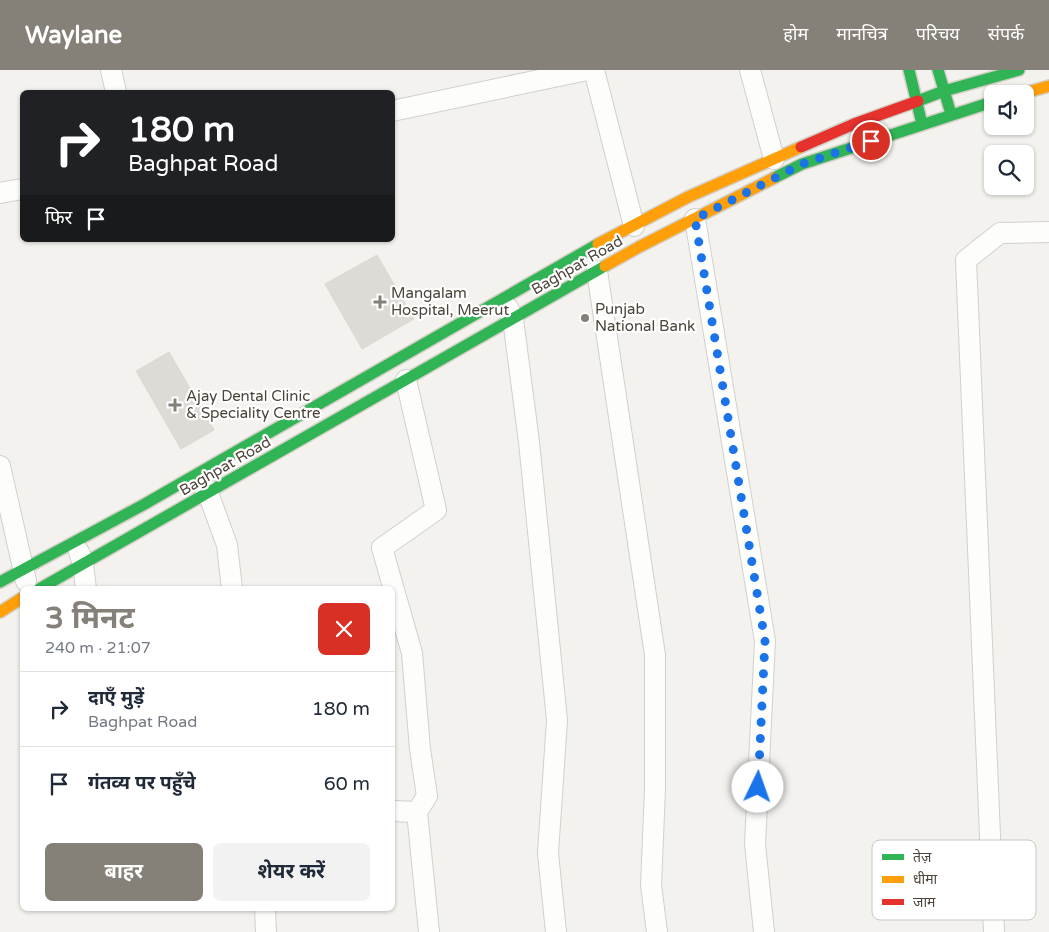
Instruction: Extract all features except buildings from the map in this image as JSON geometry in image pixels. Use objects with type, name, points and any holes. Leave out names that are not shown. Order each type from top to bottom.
[{"type":"main road","points":[[909,70],[922,124]]},
{"type":"main road","points":[[938,70],[951,115]]},
{"type":"main road","points":[[0,582],[197,474],[634,226],[688,198],[854,124],[944,91],[1018,70]]},
{"type":"main road","points":[[1034,90],[1049,86]]},
{"type":"main road","name":"Baghpat Road","points":[[44,586],[597,271],[802,164],[984,105]]},
{"type":"main road","points":[[0,612],[20,599]]},
{"type":"street","points":[[111,70],[116,90]]},
{"type":"street","points":[[395,110],[587,70]]},
{"type":"street","points":[[594,70],[634,226]]},
{"type":"street","points":[[750,70],[774,159]]},
{"type":"street","points":[[0,193],[20,189]]},
{"type":"street","points":[[695,219],[765,641],[755,844],[764,932]]},
{"type":"street","points":[[990,840],[966,260],[1000,233],[1049,232]]},
{"type":"street","points":[[597,271],[655,655],[654,789],[650,885],[656,932]]},
{"type":"street","points":[[504,299],[512,319],[530,452],[558,720],[548,853],[556,932]]},
{"type":"street","points":[[393,586],[382,548],[436,510],[406,380]]},
{"type":"street","points":[[0,466],[27,586]]},
{"type":"street","points":[[197,474],[208,493],[227,545],[232,586]]},
{"type":"street","points":[[75,542],[83,564],[86,586]]},
{"type":"street","points":[[395,594],[412,653],[420,749],[427,796],[417,812],[429,932]]},
{"type":"street","points":[[395,811],[417,812]]},
{"type":"street","points":[[265,911],[266,932]]},
{"type":"traffic: fast","points":[[909,70],[922,124]]},
{"type":"traffic: fast","points":[[938,70],[951,114]]},
{"type":"traffic: fast","points":[[918,101],[944,91],[1019,70]]},
{"type":"traffic: fast","points":[[774,178],[802,164],[984,105]]},
{"type":"traffic: fast","points":[[0,582],[143,505],[598,244]]},
{"type":"traffic: fast","points":[[44,586],[605,266]]},
{"type":"traffic: slow","points":[[1034,90],[1049,86]]},
{"type":"traffic: slow","points":[[598,244],[688,197],[801,147]]},
{"type":"traffic: slow","points":[[605,266],[774,178]]},
{"type":"traffic: slow","points":[[0,612],[20,599]]},
{"type":"traffic: jam","points":[[801,147],[854,124],[918,101]]},
{"type":"place","name":"Mangalam Hospital, Meerut","points":[[380,302]]},
{"type":"place","name":"Punjab National Bank","points":[[585,318]]},
{"type":"place","name":"Ajay Dental Clinic & Speciality Centre","points":[[175,405]]},
{"type":"route","points":[[758,787],[765,641],[695,219],[802,164],[871,141]]}]
